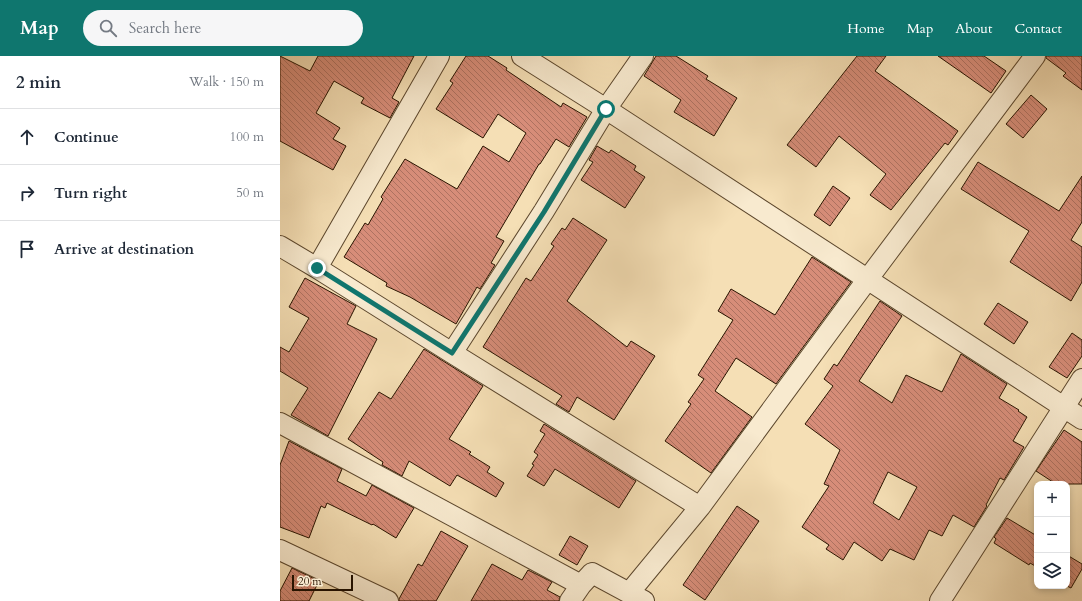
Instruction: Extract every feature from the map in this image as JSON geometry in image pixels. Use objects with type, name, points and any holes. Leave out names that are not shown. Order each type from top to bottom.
[{"type":"street","points":[[317,268],[439,56]]},
{"type":"street","points":[[522,56],[606,109],[1082,419]]},
{"type":"street","points":[[452,353],[544,212],[606,109],[643,56]]},
{"type":"street","points":[[570,601],[592,572],[636,597],[700,507],[867,280],[1035,56]]},
{"type":"street","points":[[280,246],[700,507]]},
{"type":"street","points":[[940,601],[1082,379]]},
{"type":"street","points":[[280,423],[581,585]]},
{"type":"street","points":[[280,550],[388,601]]},
{"type":"building","points":[[280,56],[310,71],[318,56],[414,56],[392,98],[399,102],[390,118],[361,103],[364,98],[334,81],[316,113],[340,128],[333,139],[346,146],[333,170],[280,141]]},
{"type":"building","points":[[466,56],[488,56],[561,107],[563,103],[587,117],[569,147],[556,139],[539,164],[496,237],[504,241],[491,263],[495,265],[480,289],[477,287],[456,324],[410,297],[386,286],[387,283],[344,257],[365,223],[368,225],[383,199],[381,197],[405,159],[457,189],[483,146],[509,162],[526,133],[498,114],[483,138],[436,109],[453,83],[450,81]]},
{"type":"building","points":[[656,56],[676,56],[708,76],[706,79],[737,98],[714,136],[674,112],[681,100],[644,76]]},
{"type":"building","points":[[857,56],[886,56],[875,71],[958,131],[948,145],[945,143],[891,210],[870,195],[886,174],[839,136],[816,167],[787,145]]},
{"type":"building","points":[[938,56],[984,56],[1006,71],[991,93]]},
{"type":"building","points":[[1046,56],[1082,56],[1082,90],[1063,76],[1066,73],[1046,58]]},
{"type":"building","points":[[1031,95],[1047,109],[1023,138],[1006,124]]},
{"type":"building","points":[[597,146],[609,153],[611,150],[636,166],[634,170],[645,177],[625,208],[581,180],[593,162],[589,160]]},
{"type":"building","points":[[978,162],[1059,211],[1082,176],[1082,222],[1071,240],[1082,247],[1082,282],[1071,301],[1010,262],[1029,231],[961,189]]},
{"type":"building","points":[[833,186],[850,198],[830,226],[814,215]]},
{"type":"building","points":[[573,218],[607,240],[567,301],[627,347],[631,341],[655,356],[614,420],[577,397],[569,412],[556,404],[562,396],[483,347],[526,278],[531,281],[554,246],[551,244],[562,228],[565,230]]},
{"type":"building","points":[[812,257],[851,282],[776,384],[736,358],[715,391],[752,417],[711,473],[665,441],[691,404],[688,402],[704,379],[698,375],[733,320],[718,311],[731,289],[775,315]]},
{"type":"building","points":[[305,278],[356,306],[347,324],[377,339],[328,436],[291,415],[308,388],[280,371],[280,347],[289,352],[309,318],[289,307]]},
{"type":"building","points":[[880,301],[902,316],[859,381],[892,403],[906,375],[942,392],[961,354],[1007,384],[999,398],[1019,410],[1018,411],[1027,417],[1013,441],[1024,447],[1004,480],[1000,478],[986,505],[987,506],[974,527],[953,515],[942,536],[929,530],[914,560],[890,549],[882,561],[854,542],[843,560],[826,549],[829,545],[802,527],[829,486],[824,484],[840,450],[805,424],[833,386],[824,379],[834,364],[837,366]],"holes":[[[888,472],[917,487],[899,520],[873,503]]]},
{"type":"building","points":[[998,303],[1028,322],[1014,344],[984,324]]},
{"type":"building","points":[[1072,333],[1082,340],[1082,356],[1067,378],[1049,367]]},
{"type":"building","points":[[424,349],[483,386],[449,439],[471,452],[469,454],[490,467],[487,472],[504,483],[496,497],[457,475],[450,486],[409,461],[402,476],[382,465],[383,462],[348,439],[379,392],[391,399]]},
{"type":"building","points":[[544,424],[636,481],[619,508],[555,469],[544,486],[527,476],[538,455],[534,452],[545,434],[540,431]]},
{"type":"building","points":[[1064,430],[1082,442],[1082,484],[1070,484],[1070,481],[1051,481],[1036,471]]},
{"type":"building","points":[[289,441],[342,469],[337,481],[366,496],[372,485],[414,508],[396,538],[373,524],[372,525],[327,503],[325,508],[321,506],[309,538],[280,527],[280,465]]},
{"type":"building","points":[[737,506],[759,521],[705,600],[683,585]]},
{"type":"building","points":[[1007,518],[1034,534],[1034,565],[1030,563],[1029,565],[994,543],[996,539],[994,537]]},
{"type":"building","points":[[441,531],[468,546],[436,601],[399,601],[418,564],[422,566]]},
{"type":"building","points":[[570,536],[588,546],[577,565],[559,555]]},
{"type":"building","points":[[1070,557],[1082,564],[1082,569],[1071,588]]},
{"type":"building","points":[[492,564],[522,580],[528,570],[552,582],[547,590],[560,597],[559,601],[471,601]]},
{"type":"building","points":[[292,568],[319,581],[309,601],[280,601],[280,591]]},
{"type":"route","points":[[317,268],[452,353],[544,212],[606,109]]}]
